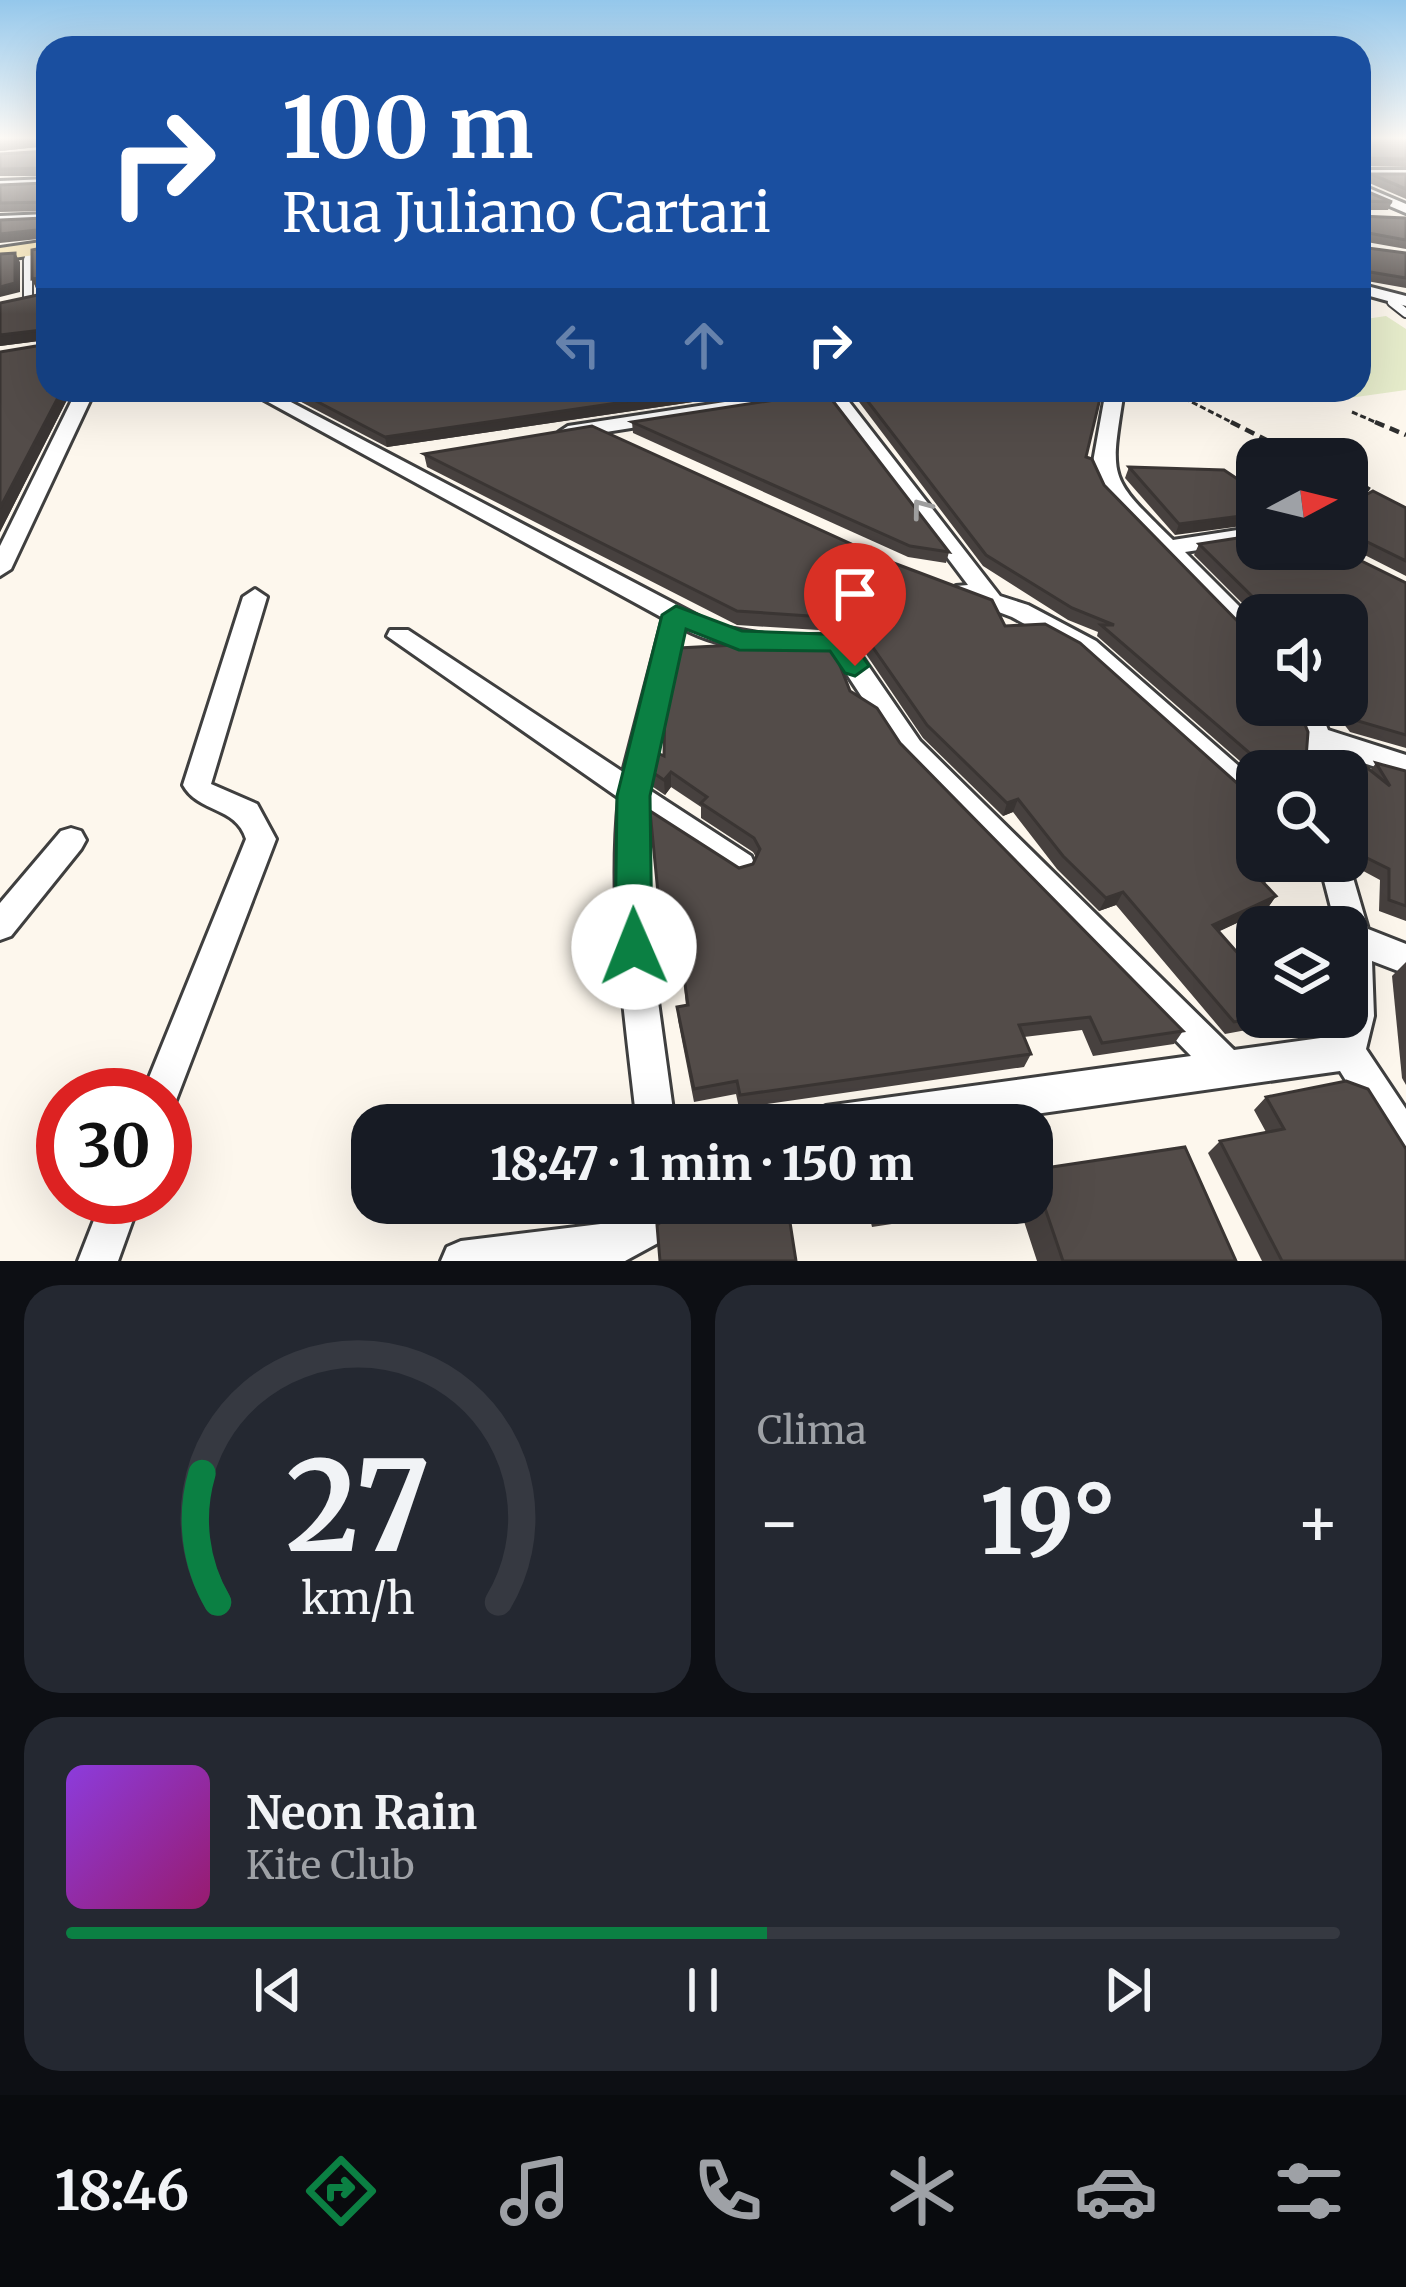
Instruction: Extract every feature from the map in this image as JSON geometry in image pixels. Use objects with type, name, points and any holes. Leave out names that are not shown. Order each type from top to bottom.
[{"type":"street","points":[[1377,196],[1406,208]]},
{"type":"street","points":[[0,220],[36,218]]},
{"type":"street","points":[[1382,219],[1406,220]]},
{"type":"street","points":[[0,254],[36,248]]},
{"type":"street","points":[[1371,293],[1402,304]]},
{"type":"street","points":[[22,301],[36,298]]},
{"type":"street","points":[[1371,305],[1402,304]]},
{"type":"street","points":[[0,569],[80,402]]},
{"type":"street","points":[[276,402],[676,615],[739,640],[838,641],[910,748],[1228,1069]]},
{"type":"street","points":[[550,435],[750,402]]},
{"type":"street","points":[[844,402],[992,601]]},
{"type":"street","points":[[1113,402],[1104,446],[1107,479],[1236,617]]},
{"type":"street","points":[[595,428],[635,446]]},
{"type":"street","points":[[386,462],[422,456]]},
{"type":"street","points":[[1167,548],[1236,537]]},
{"type":"street","points":[[937,581],[992,601],[1088,647],[1236,780]]},
{"type":"street","points":[[171,1068],[257,856],[257,821],[234,803],[202,794],[197,785],[255,597]]},
{"type":"street","points":[[653,1104],[634,947],[634,796],[676,615]]},
{"type":"street","points":[[399,636],[740,866]]},
{"type":"street","points":[[1314,726],[1322,750]]},
{"type":"street","points":[[1319,738],[1406,766]]},
{"type":"street","points":[[0,926],[71,840]]},
{"type":"street","points":[[1368,944],[1406,959]]},
{"type":"street","points":[[1352,1038],[1348,1052],[1406,1143]]},
{"type":"street","points":[[977,1104],[1348,1052]]},
{"type":"street","points":[[98,1261],[112,1224]]},
{"type":"street","points":[[461,1261],[622,1242],[653,1224]]},
{"type":"lane","points":[[22,301],[36,255]]},
{"type":"path","points":[[1192,402],[1263,438]]},
{"type":"path","points":[[1352,412],[1406,435]]},
{"type":"path","points":[[1368,490],[1387,501]]},
{"type":"green space","points":[[1386,316],[1406,329],[1406,390],[1371,395],[1371,318]]},
{"type":"building","points":[[0,196],[36,196],[36,202],[0,203]]},
{"type":"building","points":[[1371,216],[1406,218],[1406,240],[1371,233]]},
{"type":"building","points":[[36,218],[36,230],[0,234],[0,220]]},
{"type":"building","points":[[1371,248],[1406,253],[1406,278],[1371,272]]},
{"type":"building","points":[[36,249],[36,278],[32,279],[32,250]]},
{"type":"building","points":[[15,253],[15,283],[0,287],[0,254]]},
{"type":"building","points":[[36,295],[36,331],[0,335],[0,303]]},
{"type":"building","points":[[36,346],[36,402],[56,402],[0,508],[0,352]]},
{"type":"building","points":[[318,402],[624,402],[385,437]]},
{"type":"building","points":[[761,402],[834,402],[949,552],[910,546],[632,422]]},
{"type":"building","points":[[868,402],[1099,402],[1086,457],[1092,459],[1104,485],[1236,620],[1236,726],[1306,726],[1307,750],[1246,750],[1101,625],[1114,625],[1072,608],[986,555]]},
{"type":"building","points":[[592,426],[891,562],[992,600],[1005,626],[1045,624],[1080,643],[1236,782],[1236,882],[1263,882],[1276,896],[1254,906],[1236,906],[1236,914],[1213,925],[1236,951],[1236,1022],[1123,892],[1106,898],[1063,856],[1018,799],[1007,803],[927,725],[853,619],[737,611],[424,454]]},
{"type":"building","points":[[1129,467],[1224,470],[1236,478],[1236,517],[1179,524]]},
{"type":"building","points":[[1373,491],[1406,508],[1406,561],[1368,542],[1368,494]]},
{"type":"building","points":[[1236,538],[1236,570],[1368,570],[1368,564],[1406,583],[1406,735],[1368,724],[1368,594],[1250,594],[1199,544]]},
{"type":"building","points":[[830,640],[850,691],[877,708],[900,743],[1183,1031],[1102,1043],[1090,1017],[1019,1025],[1031,1054],[740,1095],[737,1081],[694,1089],[677,1007],[688,1005],[682,963],[665,965],[650,811],[739,868],[753,864],[760,849],[754,838],[701,803],[707,797],[671,772],[664,780],[652,772],[655,752],[664,756],[665,698],[679,648]]},
{"type":"building","points":[[1376,763],[1406,771],[1406,906],[1389,900],[1389,869],[1368,858],[1368,768],[1390,786]]},
{"type":"building","points":[[1346,1081],[1368,1089],[1406,1149],[1406,1261],[1282,1261],[1220,1141],[1284,1129],[1266,1097]]},
{"type":"building","points":[[1185,1147],[1236,1261],[1063,1261],[1050,1224],[1053,1167]]},
{"type":"building","points":[[790,1224],[796,1261],[660,1261],[657,1225]]},
{"type":"route","points":[[634,947],[634,796],[661,662],[676,615],[711,633],[739,640],[838,641],[855,666]]}]
